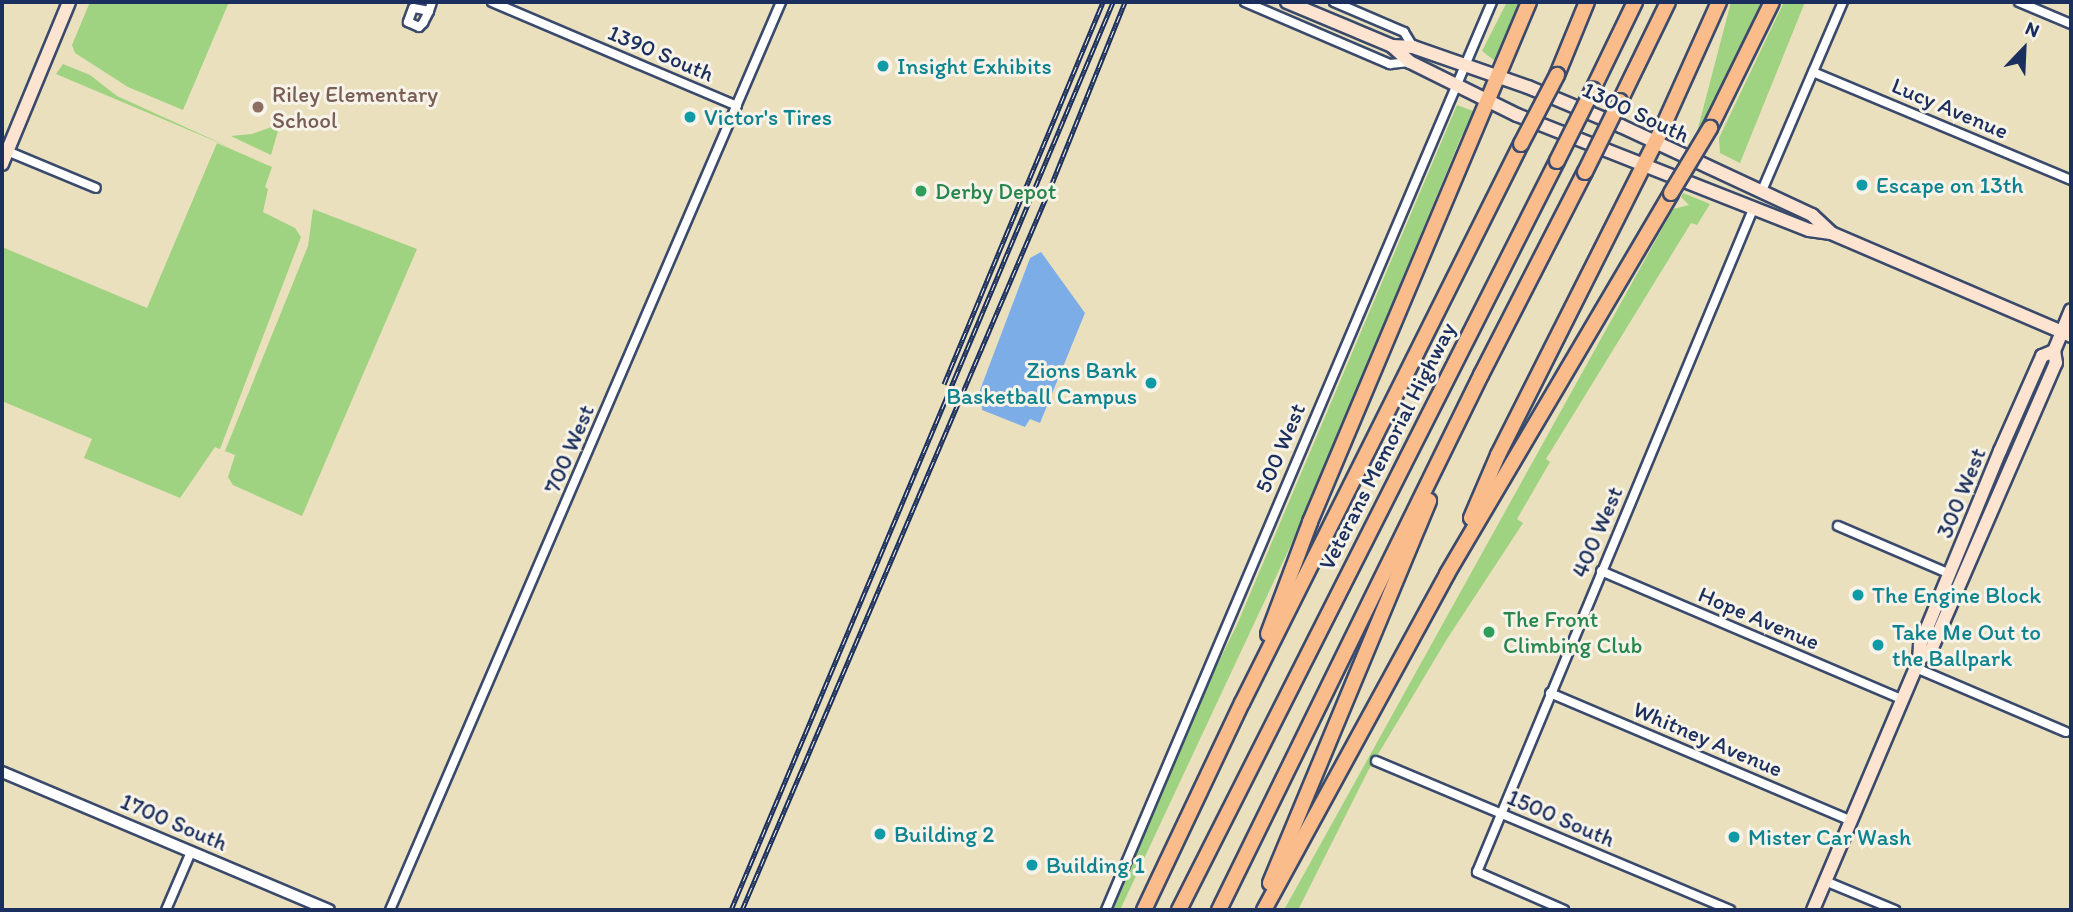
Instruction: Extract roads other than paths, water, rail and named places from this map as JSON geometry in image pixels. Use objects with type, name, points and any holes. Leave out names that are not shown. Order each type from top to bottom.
[{"type":"highway","points":[[1242,703],[1310,522],[1490,102],[1529,2]]},
{"type":"highway","points":[[1144,910],[1242,703],[1557,75],[1587,2]]},
{"type":"highway","name":"Veterans Memorial Highway","points":[[1179,910],[1635,2]]},
{"type":"highway","points":[[1219,910],[1481,375],[1585,173],[1668,2]]},
{"type":"highway","points":[[1447,575],[1498,454],[1655,143],[1719,2]]},
{"type":"highway","points":[[1264,910],[1447,575],[1710,128],[1772,2]]},
{"type":"highway","points":[[1259,910],[1481,375]]},
{"type":"main road","points":[[4,157],[69,2]]},
{"type":"main road","name":"1300 South","points":[[1287,2],[1392,46],[1410,62],[1490,102],[1643,166],[1809,230],[1831,233],[2066,334]]},
{"type":"main road","name":"1300 South","points":[[1392,46],[1413,47],[1500,78],[1655,143],[1821,223],[1831,233]]},
{"type":"main road","points":[[1754,207],[1774,209],[1811,225],[1821,223]]},
{"type":"main road","name":"300 West","points":[[1813,910],[1918,664],[1920,645],[2042,356],[2054,351],[2066,334],[2071,310]]},
{"type":"main road","name":"300 West","points":[[1918,664],[1931,650],[2051,375],[2056,363],[2054,351]]},
{"type":"street","name":"1390 South","points":[[492,2],[737,106]]},
{"type":"street","name":"700 West","points":[[390,910],[781,2]]},
{"type":"street","name":"1300 South","points":[[1245,2],[1390,64],[1410,62]]},
{"type":"street","name":"1300 South","points":[[1334,2],[1404,32],[1413,47]]},
{"type":"street","name":"500 West","points":[[1106,910],[1492,2]]},
{"type":"street","points":[[1761,193],[1843,2]]},
{"type":"street","points":[[2019,2],[2071,24]]},
{"type":"street","name":"Lucy Avenue","points":[[1813,72],[2071,180]]},
{"type":"street","points":[[4,157],[96,188]]},
{"type":"street","name":"400 West","points":[[1564,910],[1477,872],[1754,207]]},
{"type":"street","points":[[1838,526],[1950,575]]},
{"type":"street","name":"Hope Avenue","points":[[1601,571],[1903,700]]},
{"type":"street","points":[[1918,664],[2066,732]]},
{"type":"street","name":"Whitney Avenue","points":[[1550,693],[1851,821]]},
{"type":"street","name":"1500 South","points":[[1376,761],[1730,910]]},
{"type":"street","name":"1700 South","points":[[2,772],[329,910]]},
{"type":"street","points":[[166,910],[191,852]]},
{"type":"street","points":[[1825,881],[1895,910]]},
{"type":"water","points":[[1041,252],[1085,313],[1040,423],[1030,419],[1025,427],[982,410],[980,390],[1030,258]]},
{"type":"railway","points":[[944,384],[1103,2]]},
{"type":"railway","points":[[731,910],[1113,2]]},
{"type":"railway","points":[[742,910],[1051,186],[1125,2]]},
{"type":"place","name":"Insight Exhibits","points":[[883,66]]},
{"type":"place","name":"Riley Elementary School","points":[[258,107]]},
{"type":"place","name":"Victor's Tires","points":[[690,117]]},
{"type":"place","name":"Escape on 13th","points":[[1862,185]]},
{"type":"place","name":"Derby Depot","points":[[921,191]]},
{"type":"place","name":"Zions Bank Basketball Campus","points":[[1151,383]]},
{"type":"place","name":"The Engine Block","points":[[1858,595]]},
{"type":"place","name":"The Front Climbing Club","points":[[1489,632]]},
{"type":"place","name":"Take Me Out to the Ballpark","points":[[1878,645]]},
{"type":"place","name":"Building 2","points":[[880,834]]},
{"type":"place","name":"Mister Car Wash","points":[[1734,837]]},
{"type":"place","name":"Building 1","points":[[1032,865]]}]
